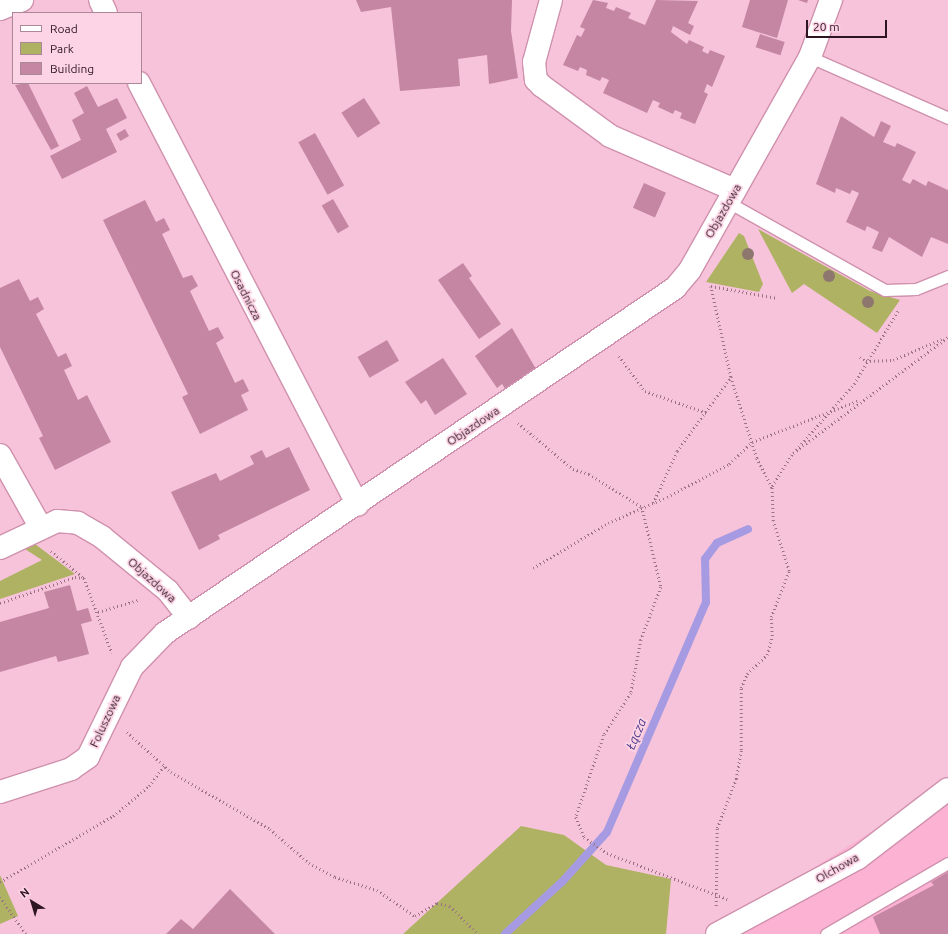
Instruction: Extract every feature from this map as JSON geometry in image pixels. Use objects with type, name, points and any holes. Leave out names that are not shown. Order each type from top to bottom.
[{"type":"street","points":[[0,9],[22,0]]},
{"type":"street","points":[[100,0],[106,12]]},
{"type":"street","points":[[551,0],[534,62],[536,80],[610,136],[732,196]]},
{"type":"street","name":"Objazdowa","points":[[0,548],[57,521],[78,524],[102,537],[168,591],[189,618],[358,505],[684,279],[810,57],[831,0]]},
{"type":"street","name":"Osadnicza","points":[[140,84],[358,505]]},
{"type":"street","points":[[0,455],[41,528]]},
{"type":"street","name":"Foluszowa","points":[[0,792],[71,769],[88,757],[109,716],[123,684],[147,649],[189,618]]},
{"type":"street","name":"Olchowa","points":[[718,934],[858,858],[948,789]]},
{"type":"lane","points":[[810,57],[948,118]]},
{"type":"lane","points":[[732,196],[885,290],[912,290],[948,276]]},
{"type":"lane","points":[[826,934],[948,863]]},
{"type":"path","points":[[684,279],[711,286],[777,298]]},
{"type":"path","points":[[711,286],[731,377],[752,442],[772,488],[773,521],[789,571],[770,617],[772,636],[767,655],[747,674],[741,688],[741,750],[736,779],[717,828],[716,893],[718,934]]},
{"type":"path","points":[[772,488],[793,453],[826,412],[854,384],[866,361],[912,290]]},
{"type":"path","points":[[860,357],[866,361],[893,360],[948,337]]},
{"type":"path","points":[[793,453],[862,399],[948,337]]},
{"type":"path","points":[[614,351],[645,391],[707,413]]},
{"type":"path","points":[[652,503],[677,451],[707,413],[731,377]]},
{"type":"path","points":[[533,568],[608,523],[730,464],[752,442],[862,399]]},
{"type":"path","points":[[503,405],[548,452],[642,507],[660,588],[641,640],[631,693],[604,735],[576,816],[584,836],[607,853],[716,893],[754,914]]},
{"type":"path","points":[[0,602],[74,578],[84,578],[98,612],[123,684]]},
{"type":"path","points":[[98,612],[168,591]]},
{"type":"path","points":[[109,716],[164,766],[270,829],[322,870],[377,890],[415,916],[436,903],[450,906],[478,934]]},
{"type":"path","points":[[0,882],[113,816],[149,786],[164,766]]},
{"type":"path","points":[[0,897],[26,934]]},
{"type":"shaded area","points":[[948,784],[948,934],[708,934]]},
{"type":"green space","points":[[758,229],[870,291],[900,300],[877,333],[804,284],[792,293]]},
{"type":"green space","points":[[739,233],[744,236],[763,284],[759,292],[706,282]]},
{"type":"green space","points":[[35,544],[75,574],[0,599],[0,581],[42,560],[25,549]]},
{"type":"green space","points":[[521,826],[564,835],[606,865],[671,879],[666,934],[403,934]]},
{"type":"green space","points":[[0,875],[18,916],[0,924]]},
{"type":"building","points":[[356,0],[512,0],[511,31],[518,78],[489,84],[487,55],[458,59],[460,86],[400,91],[391,7],[361,12]]},
{"type":"building","points":[[593,0],[608,3],[606,8],[614,11],[616,7],[631,13],[628,18],[645,25],[656,0],[698,1],[688,23],[694,26],[690,35],[673,26],[671,32],[687,44],[689,40],[704,47],[702,51],[708,54],[710,50],[725,56],[712,87],[707,84],[704,92],[708,94],[695,124],[680,118],[682,113],[675,110],[673,114],[658,107],[660,103],[653,100],[647,113],[603,93],[609,80],[602,77],[600,81],[586,75],[587,70],[580,67],[578,71],[563,65],[577,35],[581,37],[585,29],[580,27]]},
{"type":"building","points":[[750,0],[788,0],[777,38],[742,27]]},
{"type":"building","points":[[798,0],[808,0],[807,3]]},
{"type":"building","points":[[760,34],[785,42],[780,55],[756,47]]},
{"type":"building","points":[[28,84],[59,146],[51,150],[15,85]]},
{"type":"building","points":[[87,86],[98,107],[117,98],[127,118],[106,129],[117,152],[62,179],[50,156],[81,140],[72,120],[84,113],[74,93]]},
{"type":"building","points":[[364,98],[380,123],[358,138],[341,113]]},
{"type":"building","points":[[841,116],[874,137],[881,121],[891,126],[883,142],[895,147],[897,143],[916,152],[902,180],[910,184],[913,179],[926,186],[928,181],[948,190],[948,244],[931,237],[922,257],[889,237],[882,252],[872,248],[879,232],[867,226],[865,231],[846,222],[859,193],[852,190],[850,194],[836,188],[835,193],[816,184]]},
{"type":"building","points":[[125,129],[129,136],[120,141],[116,134]]},
{"type":"building","points":[[315,133],[344,185],[327,195],[298,142]]},
{"type":"building","points":[[644,183],[666,193],[655,217],[633,208]]},
{"type":"building","points":[[333,199],[349,227],[338,233],[322,206]]},
{"type":"building","points":[[145,200],[156,222],[164,218],[170,230],[162,234],[183,278],[192,275],[198,286],[190,291],[209,331],[218,327],[224,338],[216,343],[235,383],[243,379],[249,391],[241,395],[248,410],[200,434],[182,397],[188,394],[103,220]]},
{"type":"building","points":[[463,263],[472,276],[469,278],[501,324],[479,339],[438,280]]},
{"type":"building","points":[[19,279],[30,301],[38,297],[44,309],[36,314],[58,357],[66,353],[72,366],[64,370],[78,400],[87,395],[111,442],[55,470],[39,438],[43,436],[0,347],[0,288]]},
{"type":"building","points":[[512,328],[536,369],[506,390],[502,384],[497,388],[475,356]]},
{"type":"building","points":[[387,340],[399,361],[370,378],[358,357]]},
{"type":"building","points":[[443,358],[467,394],[435,415],[426,400],[421,404],[405,382]]},
{"type":"building","points":[[289,447],[310,490],[218,535],[220,539],[199,550],[171,492],[216,473],[220,481],[254,464],[250,456],[262,450],[266,458]]},
{"type":"building","points":[[70,585],[77,611],[88,608],[92,621],[81,624],[89,654],[58,662],[56,656],[0,672],[0,622],[49,608],[44,592]]},
{"type":"building","points":[[948,872],[948,934],[880,934],[873,917],[934,885],[931,882]]},
{"type":"building","points":[[230,889],[275,934],[166,934],[181,919],[193,929]]},
{"type":"waterway","name":"Łącza","points":[[505,934],[562,882],[607,832],[706,602],[705,559],[717,543],[748,529]]}]
